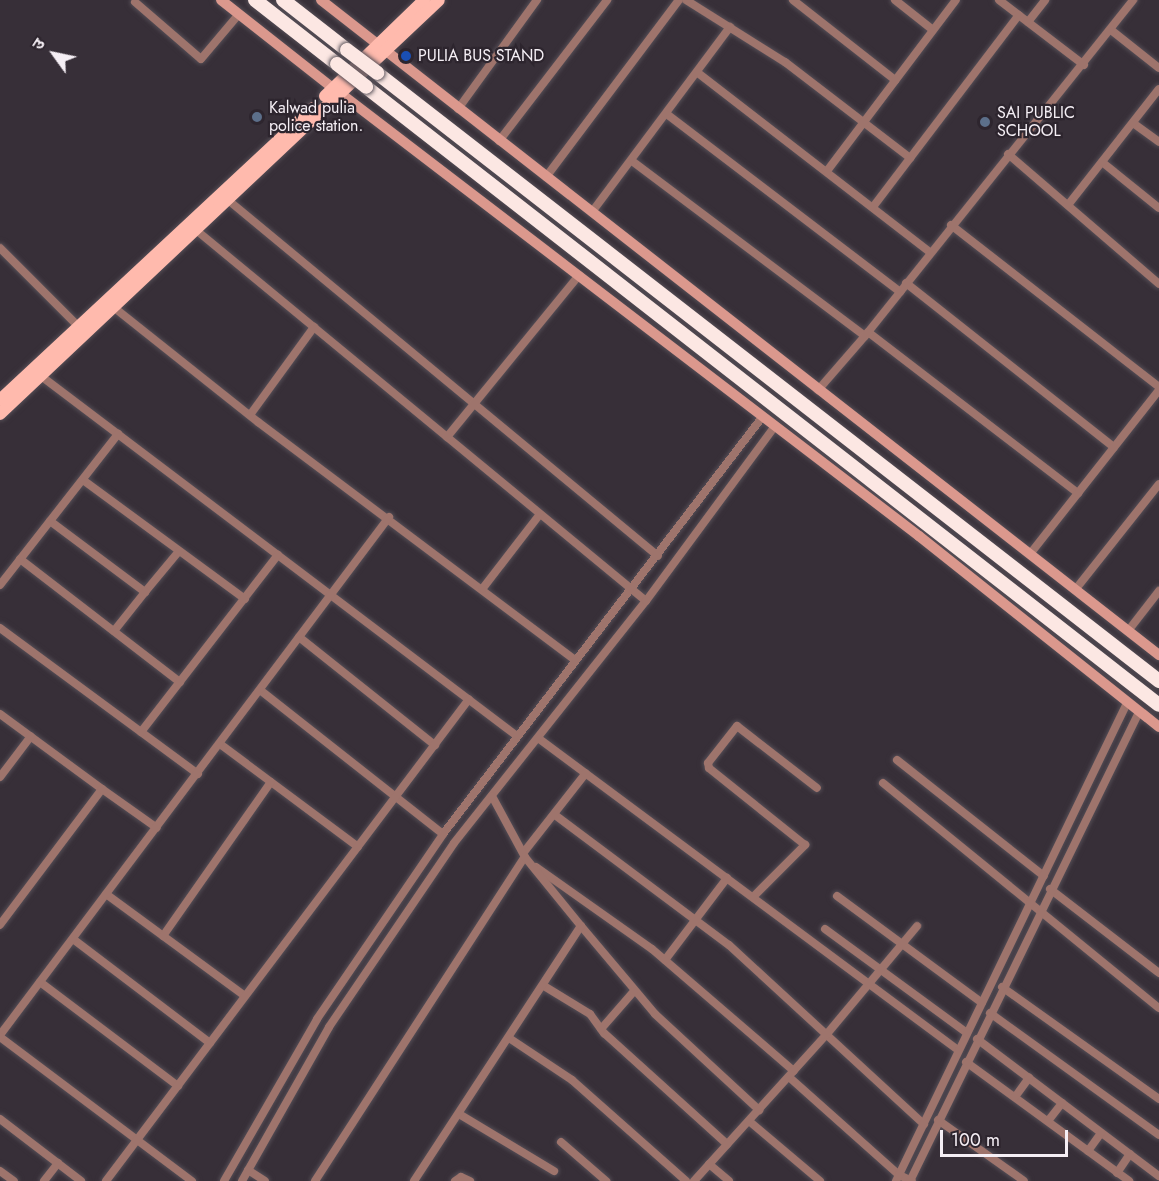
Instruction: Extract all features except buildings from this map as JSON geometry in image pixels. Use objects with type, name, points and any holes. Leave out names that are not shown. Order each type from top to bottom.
[{"type":"highway","points":[[255,0],[1159,705]]},
{"type":"highway","points":[[284,0],[1159,681]]},
{"type":"main road","points":[[382,50],[424,0]]},
{"type":"main road","points":[[0,414],[41,376],[111,304],[336,91],[439,0]]},
{"type":"main road","points":[[0,400],[78,326],[111,304],[196,230],[336,91]]},
{"type":"street","points":[[221,0],[336,91],[763,416],[1159,727]]},
{"type":"street","points":[[321,0],[382,50],[1159,655]]},
{"type":"street","points":[[458,109],[537,0]]},
{"type":"street","points":[[499,141],[607,0]]},
{"type":"street","points":[[546,177],[679,0]]},
{"type":"street","points":[[686,0],[785,62],[910,158]]},
{"type":"street","points":[[793,0],[895,80]]},
{"type":"street","points":[[895,0],[933,30]]},
{"type":"street","points":[[827,171],[956,0]]},
{"type":"street","points":[[999,0],[1084,64]]},
{"type":"street","points":[[1028,22],[1045,0]]},
{"type":"street","points":[[818,390],[867,334],[1008,153],[1084,64],[1133,0]]},
{"type":"street","points":[[135,2],[201,58],[239,14]]},
{"type":"street","points":[[873,207],[1019,15]]},
{"type":"street","points":[[592,212],[668,115],[730,27]]},
{"type":"street","points":[[1111,30],[1159,68]]},
{"type":"street","points":[[698,73],[930,252]]},
{"type":"street","points":[[1068,205],[1159,89]]},
{"type":"street","points":[[668,115],[900,292]]},
{"type":"street","points":[[1133,123],[1159,142]]},
{"type":"street","points":[[1008,153],[1159,284]]},
{"type":"street","points":[[632,161],[1078,493]]},
{"type":"street","points":[[1102,162],[1159,208]]},
{"type":"street","points":[[228,200],[658,556]]},
{"type":"street","points":[[951,225],[1159,389],[1030,554]]},
{"type":"street","points":[[196,230],[646,601]]},
{"type":"street","points":[[0,248],[78,326]]},
{"type":"street","points":[[447,437],[579,274]]},
{"type":"street","points":[[906,283],[1114,447]]},
{"type":"street","points":[[111,304],[250,415],[483,588],[575,660]]},
{"type":"street","points":[[250,415],[314,327]]},
{"type":"street","points":[[41,376],[517,736]]},
{"type":"street","points":[[763,416],[633,590],[575,660],[443,834],[317,1020],[226,1178],[240,1181],[248,1170],[329,1027],[454,843],[646,601],[775,426]]},
{"type":"street","points":[[0,585],[118,434]]},
{"type":"street","points":[[82,480],[244,599]]},
{"type":"street","points":[[1075,590],[1158,487]]},
{"type":"street","points":[[483,588],[540,514]]},
{"type":"street","points":[[192,1181],[136,1141],[0,1036],[388,517]]},
{"type":"street","points":[[50,521],[145,592]]},
{"type":"street","points":[[114,631],[179,551]]},
{"type":"street","points":[[141,732],[278,555]]},
{"type":"street","points":[[20,559],[180,682]]},
{"type":"street","points":[[1128,631],[1159,591]]},
{"type":"street","points":[[0,628],[198,774]]},
{"type":"street","points":[[299,638],[435,745]]},
{"type":"street","points":[[260,690],[443,834]]},
{"type":"street","points":[[106,1181],[469,699]]},
{"type":"street","points":[[897,1178],[1127,703]]},
{"type":"street","points":[[532,865],[559,880],[665,960],[792,1074],[897,1178],[911,1181],[1039,910],[1139,712]]},
{"type":"street","points":[[0,714],[157,828]]},
{"type":"street","points":[[753,897],[805,845],[709,768],[708,763],[736,726],[817,788]]},
{"type":"street","points":[[0,777],[31,736]]},
{"type":"street","points":[[538,738],[958,1050]]},
{"type":"street","points":[[220,744],[358,847]]},
{"type":"street","points":[[897,760],[1044,876]]},
{"type":"street","points":[[315,1181],[525,854],[586,773]]},
{"type":"street","points":[[163,936],[271,782]]},
{"type":"street","points":[[883,783],[1159,1008]]},
{"type":"street","points":[[0,925],[102,789]]},
{"type":"street","points":[[492,796],[532,865],[634,991],[759,1110]]},
{"type":"street","points":[[555,815],[697,921],[924,1124]]},
{"type":"street","points":[[665,960],[728,878]]},
{"type":"street","points":[[1050,889],[1159,974]]},
{"type":"street","points":[[106,894],[245,996]]},
{"type":"street","points":[[837,896],[982,1003]]},
{"type":"street","points":[[414,1181],[510,1038],[581,926]]},
{"type":"street","points":[[694,1181],[792,1074],[917,926]]},
{"type":"street","points":[[825,929],[967,1033]]},
{"type":"street","points":[[73,939],[210,1043]]},
{"type":"street","points":[[40,982],[178,1086]]},
{"type":"street","points":[[544,986],[590,1014],[601,1029],[728,1144]]},
{"type":"street","points":[[1002,987],[1159,1099]]},
{"type":"street","points":[[601,1029],[634,991]]},
{"type":"street","points":[[990,1012],[1159,1135]]},
{"type":"street","points":[[510,1038],[572,1080],[686,1181]]},
{"type":"street","points":[[977,1039],[1159,1176]]},
{"type":"street","points":[[966,1062],[1129,1181]]},
{"type":"street","points":[[1016,1097],[1029,1078]]},
{"type":"street","points":[[1048,1121],[1062,1103]]},
{"type":"street","points":[[459,1114],[554,1171]]},
{"type":"street","points":[[0,1119],[81,1181]]},
{"type":"street","points":[[749,1120],[820,1181]]},
{"type":"street","points":[[938,1120],[1024,1181]]},
{"type":"street","points":[[1088,1151],[1101,1132]]},
{"type":"street","points":[[561,1142],[606,1181]]},
{"type":"street","points":[[1118,1173],[1130,1154]]},
{"type":"street","points":[[44,1181],[58,1163]]},
{"type":"street","points":[[709,1164],[729,1181]]},
{"type":"street","points":[[248,1170],[265,1181]]},
{"type":"street","points":[[1,1174],[14,1181]]},
{"type":"street","points":[[455,1181],[461,1178],[470,1181]]},
{"type":"place","name":"PULIA BUS STAND","points":[[406,56]]},
{"type":"place","name":"Kalwad pulia police station.","points":[[257,117]]},
{"type":"place","name":"SAI PUBLIC SCHOOL","points":[[985,122]]}]
